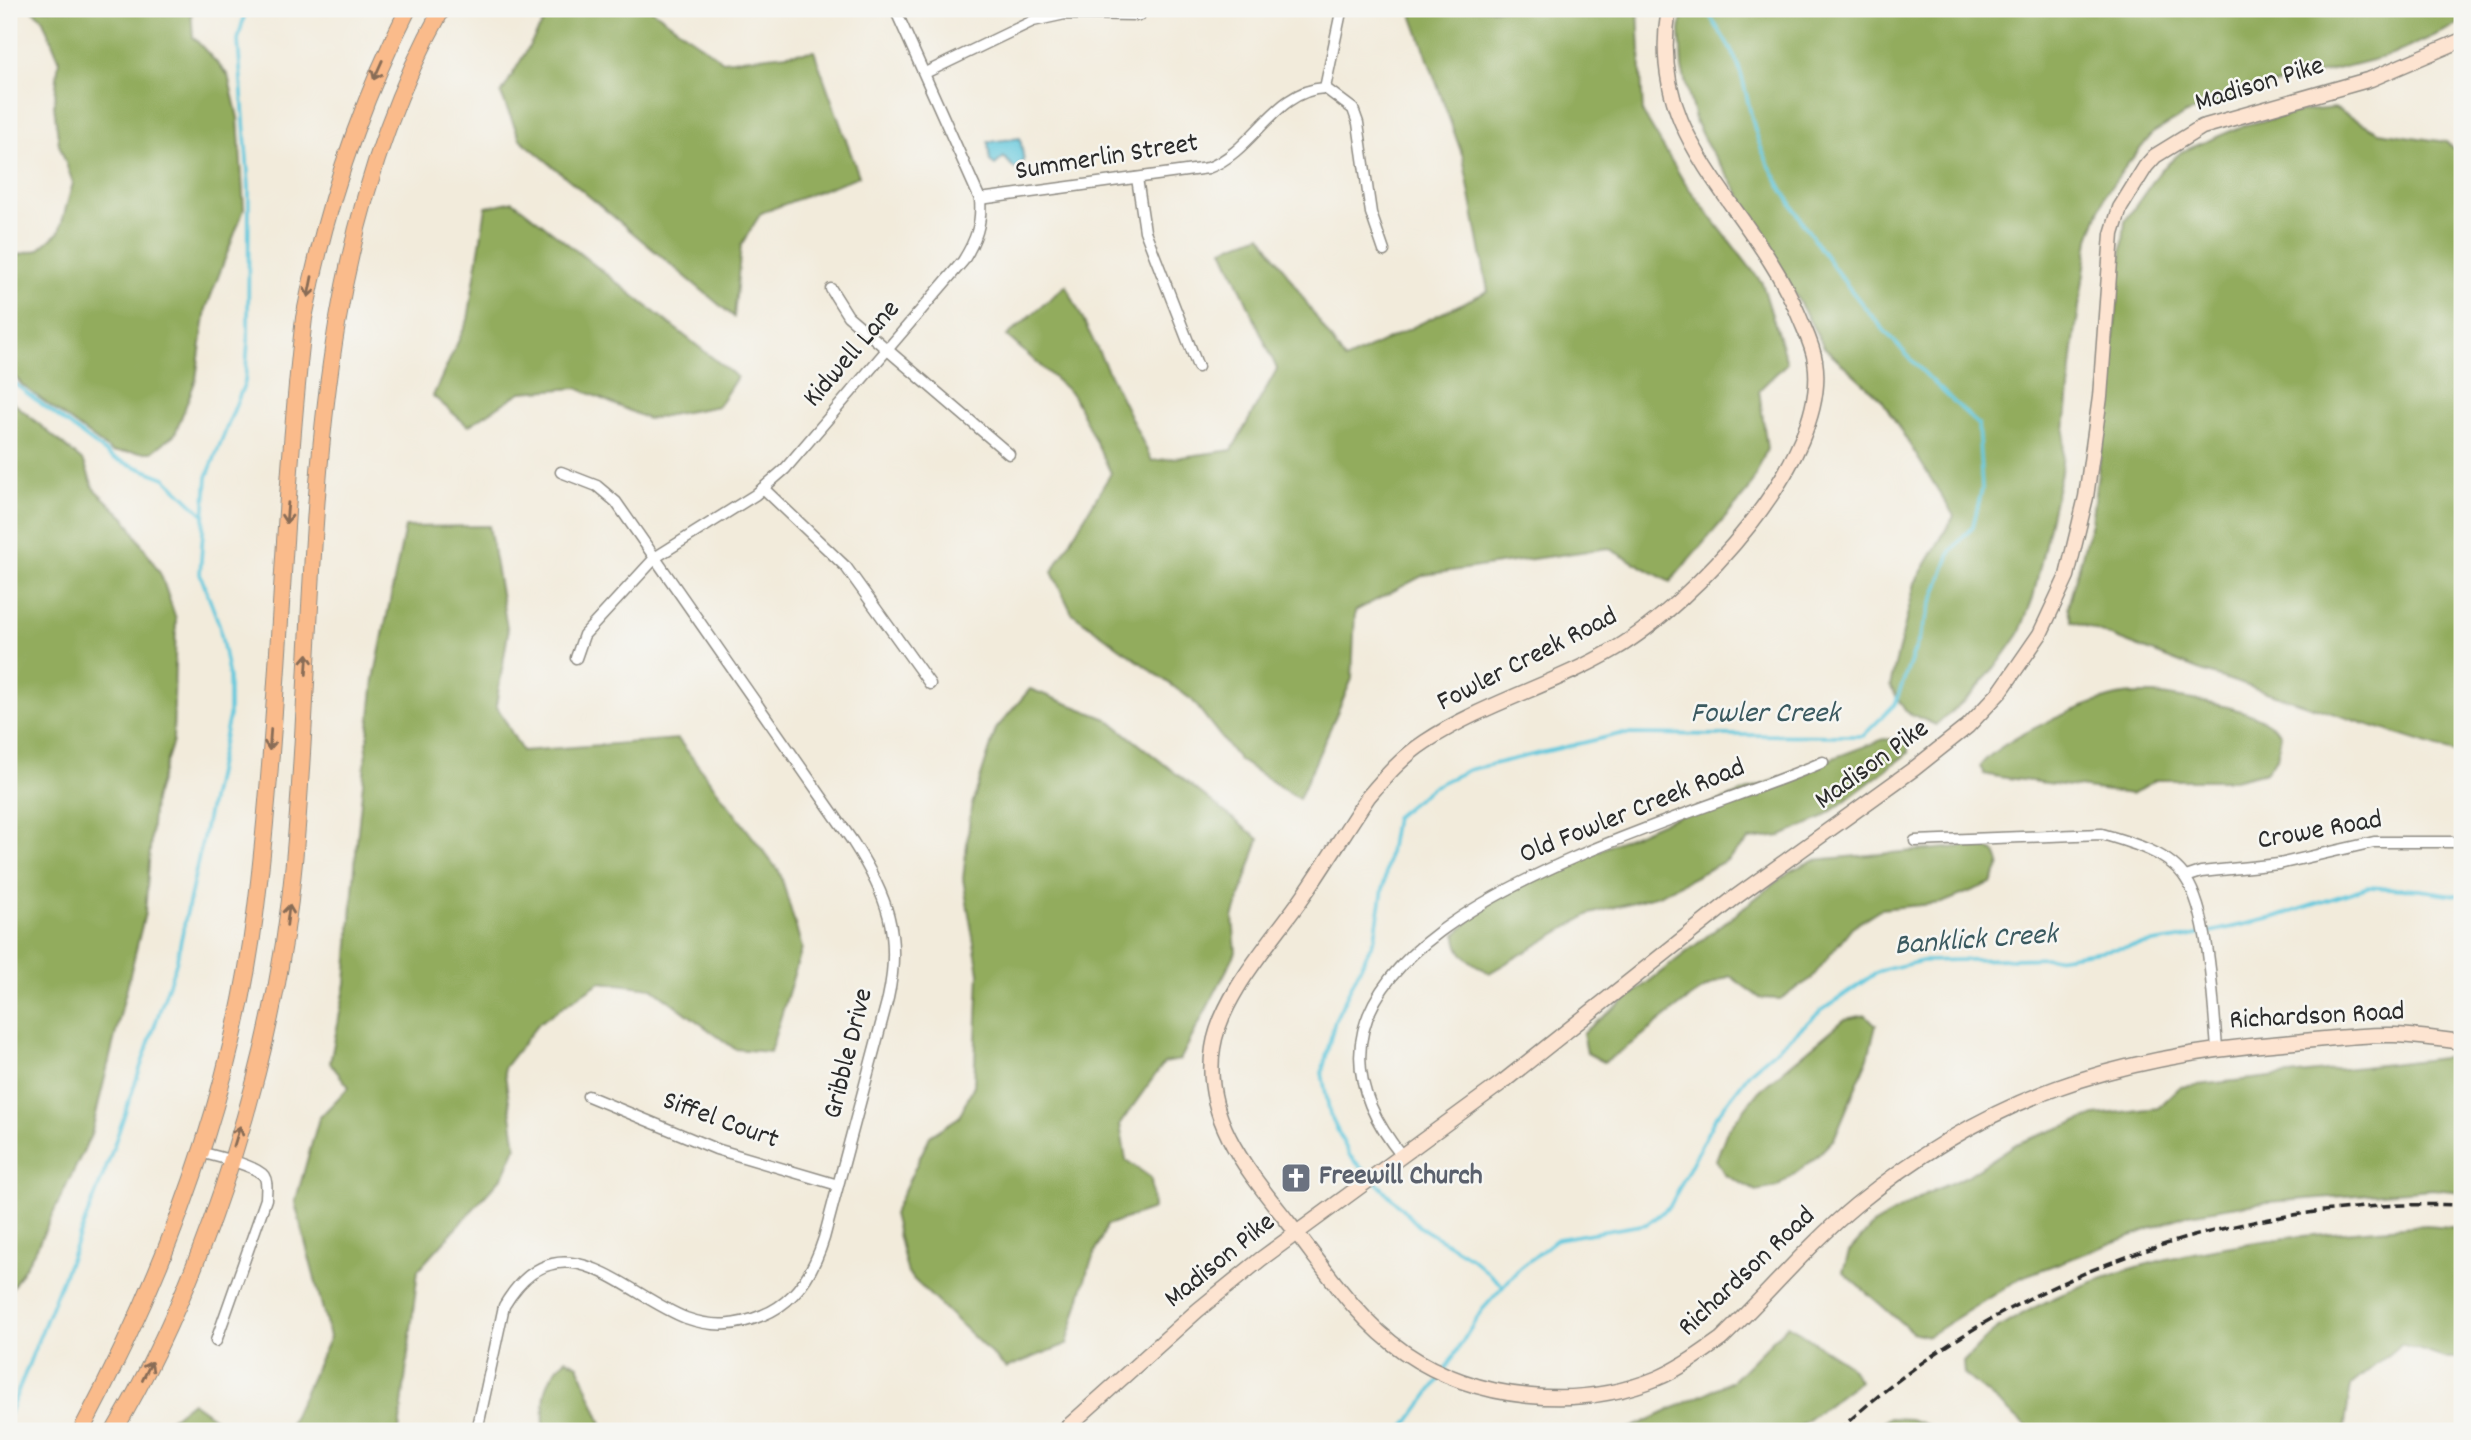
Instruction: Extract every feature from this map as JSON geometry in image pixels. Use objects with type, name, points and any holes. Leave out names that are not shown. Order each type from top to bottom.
[{"type":"main road","points":[[81,1431],[161,1264],[200,1152],[227,1057],[255,917],[304,318],[323,229],[349,142],[408,9]]},
{"type":"main road","points":[[114,1431],[146,1374],[168,1326],[216,1206],[257,1070],[283,951],[294,863],[327,382],[341,290],[371,172],[388,123],[424,41],[442,9]]},
{"type":"main road","name":"Fowler Creek Road","points":[[1296,1232],[1231,1144],[1214,1100],[1212,1050],[1228,1005],[1349,825],[1393,768],[1424,743],[1468,717],[1587,665],[1643,631],[1700,580],[1765,502],[1797,454],[1812,418],[1816,396],[1815,361],[1792,298],[1760,242],[1699,158],[1675,111],[1667,78],[1669,9]]},
{"type":"main road","name":"Madison Pike","points":[[1063,1431],[1198,1310],[1296,1232],[1504,1081],[1733,899],[1968,726],[2013,675],[2054,608],[2078,538],[2100,397],[2112,234],[2120,208],[2146,166],[2165,149],[2202,127],[2371,79],[2462,40]]},
{"type":"main road","name":"Richardson Road","points":[[1296,1232],[1330,1277],[1380,1332],[1422,1363],[1482,1387],[1531,1396],[1586,1396],[1659,1377],[1721,1339],[1854,1207],[1918,1158],[1991,1115],[2065,1083],[2112,1069],[2217,1048],[2378,1035],[2462,1042]]},
{"type":"street","name":"Kidwell Lane","points":[[576,658],[584,635],[656,557],[764,488],[785,469],[963,261],[977,235],[981,218],[980,199],[895,9]]},
{"type":"street","points":[[1341,12],[1325,88],[1343,98],[1353,109],[1358,123],[1371,213],[1384,250]]},
{"type":"street","points":[[925,73],[1033,21],[1065,14],[1140,15]]},
{"type":"street","name":"Summerlin Street","points":[[980,199],[1219,164],[1234,154],[1296,93],[1325,88]]},
{"type":"street","points":[[1137,178],[1145,231],[1198,367]]},
{"type":"street","points":[[831,289],[848,316],[1009,454]]},
{"type":"street","name":"Gribble Drive","points":[[477,1431],[501,1315],[513,1291],[525,1279],[558,1264],[582,1264],[598,1268],[684,1317],[715,1325],[751,1321],[786,1301],[816,1262],[891,986],[893,939],[889,911],[875,877],[853,842],[656,557],[608,494],[561,472]]},
{"type":"street","points":[[764,488],[845,567],[930,684]]},
{"type":"street","name":"Old Fowler Creek Road","points":[[1402,1156],[1371,1112],[1362,1067],[1363,1037],[1369,1014],[1381,991],[1411,954],[1436,932],[1548,869],[1823,762]]},
{"type":"street","name":"Richardson Road","points":[[1915,841],[2102,834],[2144,848],[2167,861],[2186,877],[2198,903],[2217,1048]]},
{"type":"street","name":"Crowe Road","points":[[2186,877],[2201,872],[2279,864],[2374,842],[2462,842]]},
{"type":"street","name":"Siffel Court","points":[[588,1096],[716,1149],[838,1185]]},
{"type":"street","points":[[200,1152],[256,1169],[264,1176],[267,1185],[266,1199],[216,1341]]},
{"type":"green space","points":[[31,9],[191,9],[193,37],[228,75],[238,118],[244,209],[206,309],[196,379],[175,434],[152,452],[112,452],[22,385],[9,369],[9,267],[17,255],[38,250],[59,232],[73,183],[59,144],[54,106],[59,59],[42,18]]},
{"type":"green space","points":[[551,9],[651,9],[723,61],[814,51],[859,176],[761,213],[741,245],[734,317],[520,139],[501,94]]},
{"type":"green space","points":[[1410,9],[1638,9],[1643,113],[1684,182],[1762,283],[1787,363],[1759,390],[1767,449],[1749,490],[1670,582],[1608,548],[1424,575],[1355,611],[1352,679],[1299,799],[1239,760],[1192,700],[1072,613],[1052,572],[1111,473],[1073,395],[1007,336],[1066,285],[1152,461],[1232,450],[1277,369],[1223,249],[1261,235],[1345,360],[1488,291],[1463,157]]},
{"type":"green space","points":[[1683,9],[2462,9],[2462,23],[2392,55],[2249,91],[2186,114],[2153,133],[2126,166],[2105,195],[2089,239],[2073,348],[2061,472],[2033,598],[2019,634],[2001,660],[1971,695],[1936,725],[1906,712],[1890,686],[1915,583],[1954,516],[1882,400],[1824,347],[1736,188],[1707,145],[1696,123],[1682,68],[1680,31]]},
{"type":"green space","points":[[2334,108],[2379,132],[2446,142],[2462,155],[2462,755],[2198,670],[2072,621],[2068,606],[2091,523],[2107,408],[2125,221],[2161,170],[2181,152],[2245,125],[2305,111]]},
{"type":"green space","points":[[513,201],[737,377],[718,406],[648,419],[577,388],[521,392],[468,426],[433,396],[468,320],[486,207]]},
{"type":"green space","points":[[9,399],[84,462],[94,489],[125,518],[161,575],[176,619],[173,741],[154,800],[145,913],[91,1135],[37,1247],[9,1293]]},
{"type":"green space","points":[[489,526],[508,633],[496,705],[522,751],[678,739],[780,873],[802,948],[770,1052],[735,1049],[652,988],[600,982],[539,1023],[504,1068],[516,1147],[504,1175],[418,1270],[399,1431],[287,1431],[330,1337],[295,1203],[319,1118],[349,1087],[330,1063],[346,983],[357,840],[374,679],[405,527]]},
{"type":"green space","points":[[1030,689],[1107,719],[1259,839],[1233,918],[1236,952],[1180,1060],[1164,1063],[1120,1124],[1126,1160],[1151,1178],[1153,1209],[1107,1225],[1088,1269],[1067,1344],[1006,1368],[908,1274],[893,1214],[930,1136],[959,1117],[974,1085],[979,973],[963,879],[971,808],[996,729]]},
{"type":"green space","points":[[2155,694],[2222,706],[2257,717],[2281,734],[2277,758],[2266,772],[2234,780],[2156,780],[2132,794],[1999,777],[1984,774],[1980,766],[2023,734],[2064,715],[2117,696]]},
{"type":"green space","points":[[1884,739],[1908,741],[1908,753],[1821,819],[1781,836],[1749,840],[1727,860],[1659,895],[1590,914],[1489,973],[1466,958],[1459,948],[1456,934],[1494,897],[1661,823]]},
{"type":"green space","points":[[1981,845],[1995,853],[2000,865],[1991,883],[1942,903],[1880,909],[1852,927],[1811,979],[1780,999],[1760,998],[1730,976],[1697,994],[1604,1062],[1587,1053],[1583,1033],[1789,872],[1813,860]]},
{"type":"green space","points":[[1866,1015],[1876,1025],[1868,1058],[1834,1139],[1813,1160],[1777,1187],[1756,1191],[1725,1175],[1716,1160],[1727,1131],[1759,1091],[1845,1019]]},
{"type":"green space","points":[[2462,1057],[2462,1192],[2432,1189],[2256,1203],[2189,1214],[2022,1277],[1928,1336],[1912,1332],[1843,1272],[1849,1252],[1873,1225],[1928,1193],[1967,1176],[2016,1144],[2095,1115],[2158,1108],[2180,1087]]},
{"type":"green space","points":[[2426,1225],[2462,1228],[2462,1358],[2444,1358],[2401,1344],[2351,1385],[2344,1431],[2032,1431],[1964,1374],[1963,1362],[1997,1329],[2046,1301],[2097,1280],[2150,1263],[2204,1251],[2315,1235]]},
{"type":"green space","points":[[1788,1325],[1849,1365],[1859,1381],[1793,1431],[1625,1431],[1732,1381]]},
{"type":"green space","points":[[566,1359],[578,1365],[605,1431],[544,1431],[544,1401],[548,1383]]},
{"type":"green space","points":[[192,1402],[233,1431],[155,1431]]},
{"type":"green space","points":[[1888,1418],[1910,1419],[1941,1431],[1874,1431]]},
{"type":"water","points":[[1020,138],[1024,161],[1015,169],[1004,157],[995,165],[990,161],[988,142]]},
{"type":"waterway","points":[[9,1414],[108,1163],[176,963],[229,716],[229,677],[219,624],[200,574],[207,477],[245,382],[248,342],[249,187],[238,40],[246,9]]},
{"type":"waterway","name":"Fowler Creek","points":[[1368,1175],[1350,1156],[1330,1115],[1322,1073],[1335,1020],[1375,937],[1395,817],[1432,787],[1468,770],[1620,734],[1863,736],[1895,704],[1951,551],[1973,526],[1982,489],[1978,424],[1917,366],[1889,335],[1836,271],[1812,237],[1769,165],[1755,131],[1738,66],[1706,9]]},
{"type":"waterway","points":[[15,384],[113,458],[165,478],[204,515]]},
{"type":"waterway","name":"Banklick Creek","points":[[1445,1370],[1482,1310],[1519,1269],[1557,1239],[1647,1224],[1670,1206],[1715,1118],[1750,1072],[1821,1011],[1879,971],[1922,961],[2055,958],[2179,939],[2273,918],[2368,887],[2462,896]]},
{"type":"waterway","name":"Fowler Creek","points":[[1374,1180],[1420,1227],[1470,1257],[1503,1286]]},
{"type":"waterway","name":"Banklick Creek","points":[[1402,1431],[1441,1377]]},
{"type":"railway","points":[[1838,1431],[1904,1376],[1975,1328],[2050,1289],[2128,1256],[2209,1232],[2292,1215],[2377,1206],[2462,1205]]},
{"type":"place","name":"Freewill Church","points":[[1296,1178]]}]
